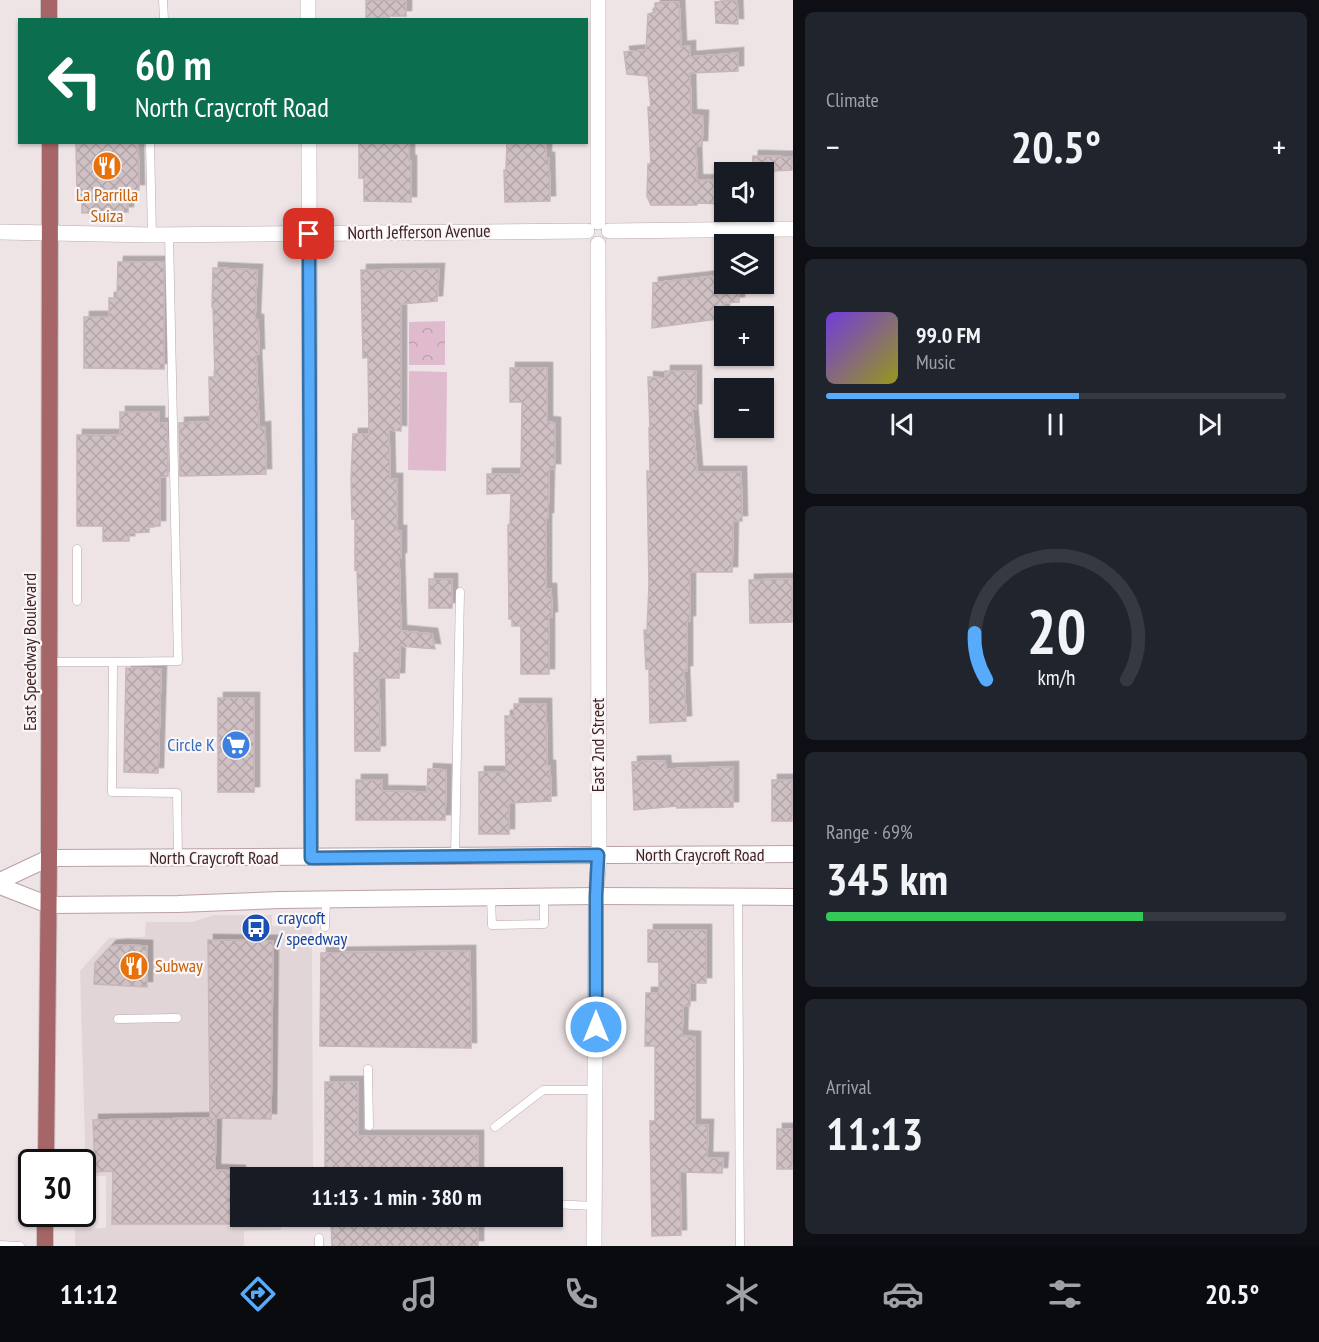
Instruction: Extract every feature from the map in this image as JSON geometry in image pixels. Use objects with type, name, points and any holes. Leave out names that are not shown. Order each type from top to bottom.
[{"type":"main road","points":[[49,0],[49,18]]},
{"type":"main road","name":"East Speedway Boulevard","points":[[46,1149],[50,662],[50,144]]},
{"type":"main road","name":"North Craycroft Road","points":[[0,881],[49,858],[792,854]]},
{"type":"main road","points":[[0,886],[48,905],[596,896],[792,897]]},
{"type":"main road","points":[[45,1227],[45,1246]]},
{"type":"street","points":[[308,0],[308,18]]},
{"type":"street","points":[[598,0],[598,228]]},
{"type":"street","points":[[309,144],[311,858]]},
{"type":"street","name":"North Jefferson Avenue","points":[[0,232],[169,235],[598,228],[792,229]]},
{"type":"street","name":"East 2nd Street","points":[[594,1246],[598,855],[598,244],[606,241],[609,234],[598,228]]},
{"type":"lane","points":[[164,0],[164,18]]},
{"type":"lane","points":[[150,144],[152,235]]},
{"type":"lane","points":[[50,662],[177,661],[169,235]]},
{"type":"lane","points":[[76,549],[77,601]]},
{"type":"lane","points":[[455,856],[460,592]]},
{"type":"lane","points":[[112,662],[112,792],[177,793],[178,858]]},
{"type":"lane","points":[[738,897],[740,1246]]},
{"type":"lane","points":[[491,898],[492,925],[544,924],[544,898]]},
{"type":"lane","points":[[325,927],[326,900]]},
{"type":"lane","points":[[118,1019],[177,1018]]},
{"type":"lane","points":[[368,1069],[369,1126]]},
{"type":"lane","points":[[495,1127],[543,1090],[595,1090]]},
{"type":"lane","points":[[563,1205],[594,1206]]},
{"type":"lane","points":[[0,1245],[20,1246]]},
{"type":"shaded area","points":[[214,915],[272,915],[272,926],[312,927],[313,1167],[230,1167],[230,1227],[281,1227],[281,1230],[244,1231],[244,1246],[75,1246],[75,1229],[106,1228],[106,1176],[96,1176],[96,1149],[85,1149],[80,971],[109,938],[145,937],[146,922],[192,922]]},
{"type":"green space","points":[[445,321],[445,365],[409,365],[409,322]]},
{"type":"green space","points":[[409,371],[447,372],[446,471],[408,470]]},
{"type":"building","points":[[366,0],[406,0],[406,16],[366,18]]},
{"type":"building","points":[[737,0],[738,24],[716,23],[715,2]]},
{"type":"building","points":[[679,2],[681,47],[690,46],[690,57],[738,53],[738,71],[690,73],[691,115],[703,116],[702,146],[696,146],[697,180],[714,181],[714,204],[651,205],[647,196],[648,164],[651,164],[648,107],[651,107],[648,76],[627,74],[624,52],[646,50],[648,14],[655,12],[655,3]]},
{"type":"building","name":"La Parrilla Suiza","points":[[76,144],[138,144],[139,190],[128,190],[128,212],[82,213],[82,197],[77,197]]},
{"type":"building","points":[[359,144],[409,144],[411,202],[364,201],[364,178],[359,178]]},
{"type":"building","points":[[507,144],[546,144],[546,158],[549,158],[550,201],[505,202],[504,170],[506,170]]},
{"type":"building","points":[[753,156],[792,157],[792,170],[774,171],[774,162],[753,162]]},
{"type":"building","points":[[118,262],[164,262],[164,369],[84,368],[84,317],[109,317],[109,298],[117,298]]},
{"type":"building","points":[[213,268],[257,270],[255,320],[258,320],[259,354],[256,354],[259,428],[265,427],[266,474],[180,476],[179,423],[210,422],[209,377],[215,377]]},
{"type":"building","points":[[439,269],[437,301],[401,304],[401,431],[389,430],[390,479],[397,479],[397,531],[401,531],[401,558],[399,558],[401,631],[432,634],[435,649],[400,646],[399,678],[379,678],[380,751],[355,751],[354,653],[360,653],[357,569],[355,570],[355,519],[352,519],[351,479],[353,434],[369,434],[368,357],[363,358],[361,270]]},
{"type":"building","points":[[714,276],[714,294],[739,294],[739,302],[714,306],[714,319],[652,328],[653,283]]},
{"type":"building","points":[[510,368],[547,368],[547,422],[555,423],[555,469],[549,469],[548,518],[546,518],[546,589],[551,589],[552,617],[549,617],[549,674],[521,674],[521,626],[512,626],[512,619],[509,619],[508,525],[510,525],[511,493],[487,494],[487,474],[521,474],[522,402],[510,402]]},
{"type":"building","points":[[665,371],[696,371],[696,409],[692,409],[697,472],[741,472],[742,521],[733,521],[732,572],[690,572],[687,671],[684,671],[686,721],[650,723],[649,669],[646,669],[644,630],[647,631],[649,584],[648,377],[665,378]]},
{"type":"building","points":[[120,412],[159,412],[159,424],[167,423],[168,476],[160,477],[160,526],[149,526],[149,532],[129,533],[129,541],[103,541],[103,526],[77,526],[77,435],[120,435]]},
{"type":"building","points":[[429,579],[452,579],[452,608],[429,608]]},
{"type":"building","points":[[792,579],[792,622],[750,623],[749,580]]},
{"type":"building","name":"Circle K","points":[[126,668],[161,669],[158,773],[124,772]]},
{"type":"building","name":"Circle K","points":[[218,698],[254,698],[254,792],[218,792]]},
{"type":"building","points":[[514,704],[546,704],[547,766],[550,766],[551,801],[509,803],[509,834],[479,834],[479,772],[506,772],[505,716],[514,716]]},
{"type":"building","points":[[665,761],[666,769],[733,767],[733,807],[677,808],[677,806],[634,810],[632,762]]},
{"type":"building","points":[[428,769],[446,770],[445,820],[356,820],[356,780],[382,780],[382,791],[427,792]]},
{"type":"building","points":[[772,780],[792,780],[792,821],[772,821]]},
{"type":"building","points":[[648,930],[706,930],[706,983],[690,983],[690,1006],[683,1006],[682,1036],[695,1037],[695,1125],[708,1125],[707,1158],[723,1158],[722,1173],[680,1172],[681,1235],[652,1236],[650,1121],[655,1121],[655,1046],[645,1046],[646,993],[659,993],[659,962],[648,962]]},
{"type":"building","points":[[208,940],[273,941],[271,1119],[210,1118]]},
{"type":"building","points":[[111,946],[147,946],[147,987],[94,984],[95,963]]},
{"type":"building","points":[[470,951],[471,1048],[320,1046],[321,953]]},
{"type":"building","points":[[325,1082],[358,1082],[358,1136],[478,1136],[478,1167],[325,1167]]},
{"type":"building","points":[[216,1118],[215,1170],[230,1171],[230,1224],[112,1224],[113,1171],[96,1172],[93,1120]]},
{"type":"building","points":[[777,1129],[792,1129],[792,1169],[777,1169]]},
{"type":"building","points":[[331,1227],[478,1227],[478,1246],[332,1246]]},
{"type":"place","name":"La Parrilla Suiza","points":[[107,166]]},
{"type":"place","name":"Circle K","points":[[236,745]]},
{"type":"place","name":"craycoft / speedway","points":[[256,928]]},
{"type":"place","name":"Subway","points":[[134,966]]},
{"type":"route","points":[[309,234],[311,858],[598,855],[596,1027]]}]
